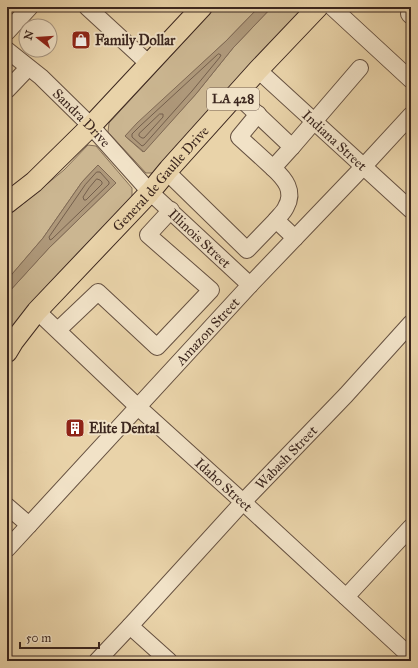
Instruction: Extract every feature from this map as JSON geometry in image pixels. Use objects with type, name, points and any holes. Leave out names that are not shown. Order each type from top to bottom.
[{"type":"main road","points":[[7,203],[34,182],[92,126],[202,7]]},
{"type":"main road","name":"General de Gaulle Drive","points":[[7,352],[37,311],[150,192],[258,70],[318,7]]},
{"type":"street","points":[[7,32],[30,7]]},
{"type":"street","points":[[87,7],[150,64]]},
{"type":"street","points":[[332,7],[411,80]]},
{"type":"street","name":"Sandra Drive","points":[[7,50],[40,77],[92,126],[150,192]]},
{"type":"street","points":[[7,90],[28,68]]},
{"type":"street","points":[[274,168],[360,68]]},
{"type":"street","name":"Indiana Street","points":[[258,70],[411,210]]},
{"type":"street","points":[[237,94],[292,147]]},
{"type":"street","points":[[167,172],[247,250],[286,208],[290,198],[289,190],[283,177],[240,137],[258,114]]},
{"type":"street","name":"Amazon Street","points":[[7,549],[250,285],[411,115]]},
{"type":"street","name":"Illinois Street","points":[[150,192],[250,285]]},
{"type":"street","points":[[58,330],[98,292],[157,347],[211,290],[148,235],[171,210]]},
{"type":"street","points":[[276,220],[295,238]]},
{"type":"street","name":"Idaho Street","points":[[37,311],[411,657]]},
{"type":"street","name":"Wabash Street","points":[[97,661],[243,502],[346,395],[411,324]]},
{"type":"street","points":[[7,506],[29,526]]},
{"type":"street","points":[[346,597],[411,527]]},
{"type":"street","points":[[130,626],[169,661]]},
{"type":"shaded area","points":[[216,7],[259,7],[226,41],[125,136],[143,152],[196,94],[233,48],[272,7],[308,7],[153,173],[146,173],[108,132],[109,123]]},
{"type":"shaded area","points":[[88,145],[96,146],[132,188],[132,196],[7,338],[7,294],[49,248],[116,183],[98,165],[82,182],[43,238],[7,280],[7,217],[64,170]]},
{"type":"water","points":[[259,7],[272,7],[233,48],[196,94],[144,152],[125,136],[137,123],[226,41]]},
{"type":"water","points":[[98,165],[116,183],[49,248],[7,294],[7,280],[43,238],[82,182]]},
{"type":"place","name":"Family Dollar","points":[[81,40]]},
{"type":"place","name":"Elite Dental","points":[[75,428]]}]
